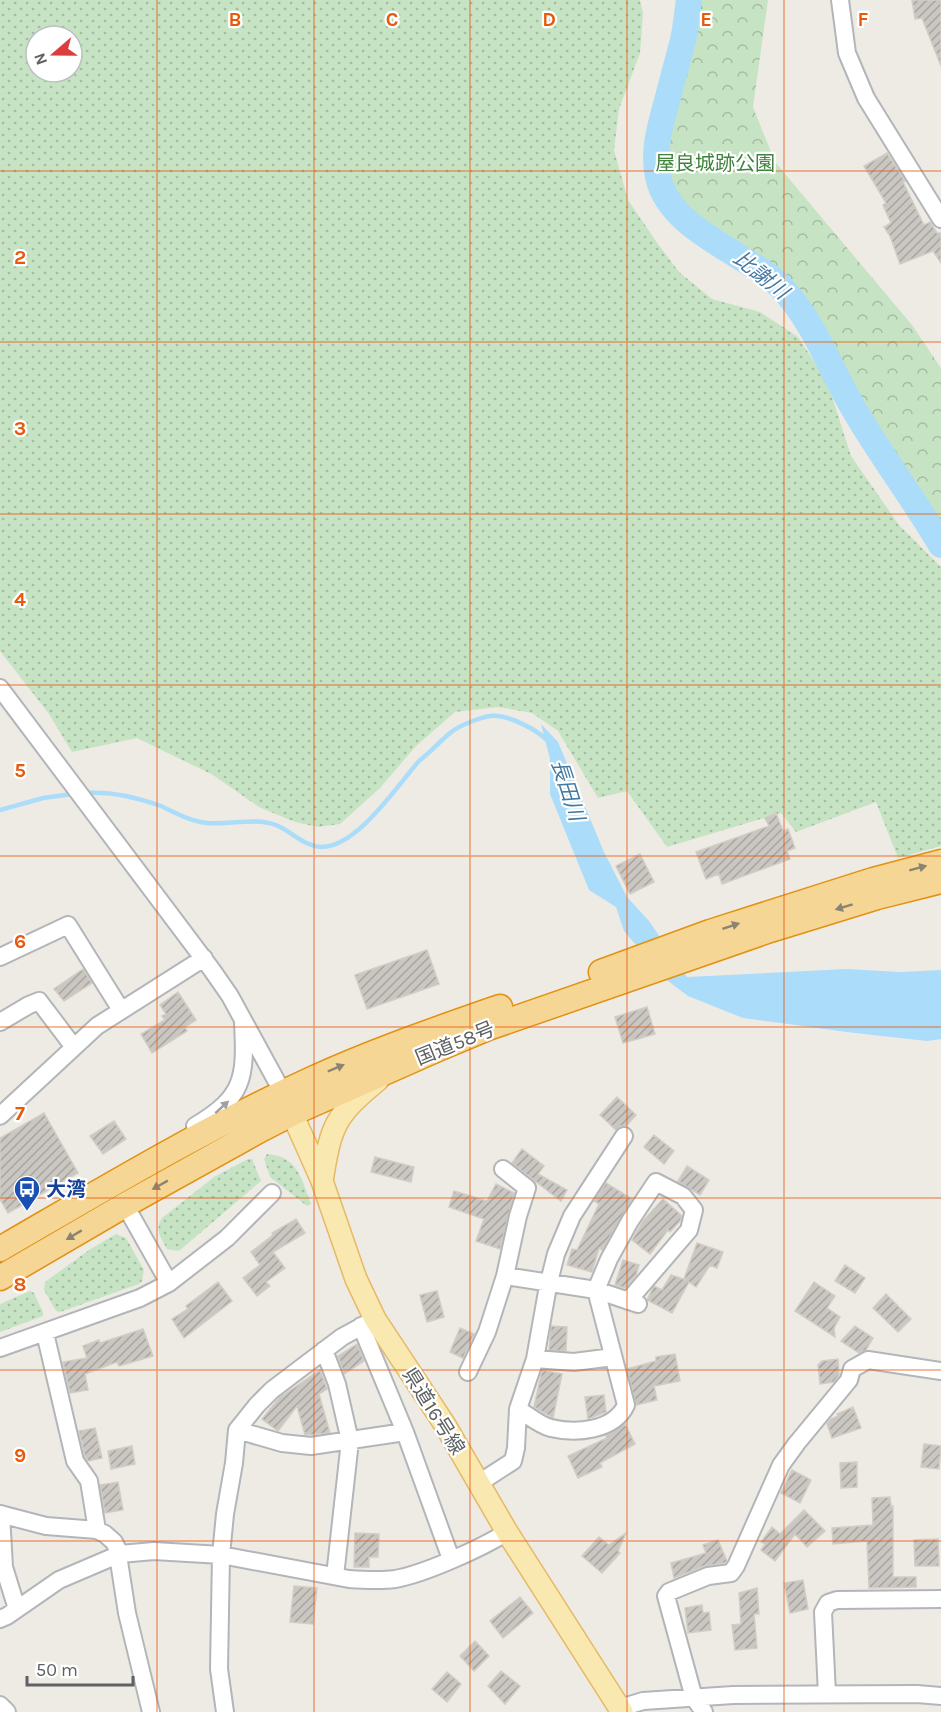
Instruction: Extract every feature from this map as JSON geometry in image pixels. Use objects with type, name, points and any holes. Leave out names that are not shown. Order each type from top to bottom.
[{"type":"highway","name":"国道58号","points":[[682,952],[710,932],[873,880],[941,862]]},
{"type":"highway","name":"国道58号","points":[[0,1249],[161,1157],[288,1103],[390,1070],[488,1028],[682,952],[941,881]]},
{"type":"highway","name":"国道58号","points":[[0,1278],[125,1205],[352,1062],[437,1029],[646,966]]},
{"type":"main road","points":[[322,1181],[333,1127],[349,1105],[390,1070]]},
{"type":"main road","name":"県道16号線","points":[[288,1103],[322,1181],[356,1279],[368,1322],[445,1425],[507,1532],[621,1710]]},
{"type":"street","points":[[840,0],[847,53],[866,98],[941,219]]},
{"type":"street","points":[[0,688],[204,958],[243,1020],[288,1103]]},
{"type":"street","points":[[0,957],[68,926],[121,1010]]},
{"type":"street","points":[[0,1116],[97,1026],[204,958]]},
{"type":"street","points":[[0,1022],[39,1001],[74,1046]]},
{"type":"street","points":[[161,1157],[188,1131],[229,1101],[236,1090],[243,1072],[243,1020]]},
{"type":"street","points":[[479,1483],[513,1461],[518,1409],[535,1359],[556,1254],[572,1216],[624,1136]]},
{"type":"street","points":[[468,1372],[487,1332],[505,1276],[518,1216],[527,1188],[503,1169]]},
{"type":"street","points":[[505,1276],[596,1290],[633,1302],[689,1230],[694,1210],[683,1196],[656,1182],[614,1250],[596,1290],[626,1405],[621,1414],[601,1426],[577,1432],[548,1428],[518,1409]]},
{"type":"street","points":[[0,1348],[140,1298],[169,1282],[227,1238],[272,1193]]},
{"type":"street","points":[[125,1205],[169,1282]]},
{"type":"street","points":[[225,1712],[219,1668],[221,1555],[237,1431],[272,1390],[324,1350],[368,1322],[451,1559]]},
{"type":"street","points":[[45,1333],[75,1461],[89,1481],[97,1530]]},
{"type":"street","points":[[324,1350],[337,1384],[350,1441],[335,1576]]},
{"type":"street","points":[[535,1359],[574,1362],[613,1357]]},
{"type":"street","points":[[704,1712],[694,1698],[666,1596],[669,1592],[708,1576],[731,1573],[781,1466],[796,1443],[849,1380],[852,1369],[868,1360],[941,1371]]},
{"type":"street","points":[[237,1431],[282,1443],[311,1446],[405,1432]]},
{"type":"street","points":[[17,1609],[4,1567],[0,1514],[46,1526],[97,1530],[105,1534],[114,1542],[119,1555],[127,1613],[151,1712]]},
{"type":"street","points":[[0,1619],[59,1580],[119,1555],[154,1551],[221,1555],[349,1580],[395,1579],[451,1559],[507,1532]]},
{"type":"street","points":[[827,1694],[823,1612],[828,1603],[837,1600],[941,1599]]},
{"type":"street","points":[[621,1710],[643,1701],[694,1698],[827,1694],[941,1696]]},
{"type":"street","points":[[0,1706],[7,1712]]},
{"type":"green space","points":[[0,0],[640,0],[643,13],[640,53],[619,109],[614,150],[628,200],[679,272],[712,299],[760,312],[798,337],[827,381],[851,456],[899,525],[941,567],[941,846],[898,858],[876,802],[796,832],[781,813],[667,847],[627,791],[598,798],[558,731],[532,713],[498,707],[455,712],[416,746],[380,788],[340,824],[318,827],[295,822],[259,807],[213,775],[137,738],[72,752],[49,714],[0,651]]},
{"type":"green space","name":"屋良城跡公園","points":[[687,0],[768,0],[753,107],[775,162],[912,325],[941,368],[941,545],[843,390],[802,314],[771,278],[686,219],[659,181],[657,150],[685,26]]},
{"type":"green space","points":[[267,1154],[286,1159],[292,1164],[301,1178],[311,1204],[307,1206],[270,1177],[264,1159]]},
{"type":"green space","points":[[252,1159],[261,1181],[179,1251],[167,1249],[158,1230],[162,1218],[214,1177]]},
{"type":"green space","points":[[116,1234],[126,1238],[144,1270],[142,1281],[60,1312],[56,1311],[44,1290],[45,1282],[89,1250]]},
{"type":"green space","points":[[30,1291],[34,1293],[43,1316],[0,1332],[0,1304]]},
{"type":"water","points":[[541,724],[558,742],[604,852],[627,897],[649,921],[687,977],[846,969],[901,972],[941,970],[941,1039],[927,1041],[743,1018],[688,996],[664,978],[624,931],[616,907],[589,890],[550,794],[550,759]]},
{"type":"building","points":[[912,0],[941,0],[941,66],[922,18],[915,19]]},
{"type":"building","points":[[887,153],[905,181],[903,182],[924,225],[930,222],[937,233],[941,233],[941,263],[933,251],[900,264],[890,236],[884,227],[891,223],[883,205],[886,203],[864,166]]},
{"type":"building","points":[[776,813],[783,831],[788,829],[795,848],[787,851],[790,859],[722,884],[719,874],[706,879],[696,852],[769,826],[765,818]]},
{"type":"building","points":[[640,854],[654,882],[630,894],[616,866]]},
{"type":"building","points":[[427,950],[439,984],[367,1009],[355,975]]},
{"type":"building","points":[[83,969],[92,983],[64,1001],[54,989]]},
{"type":"building","points":[[178,992],[196,1020],[185,1027],[187,1031],[152,1053],[141,1034],[165,1020],[162,1016],[166,1014],[160,1005]]},
{"type":"building","points":[[647,1007],[655,1034],[623,1043],[615,1017]]},
{"type":"building","points":[[617,1097],[636,1115],[626,1126],[620,1126],[616,1130],[600,1115]]},
{"type":"building","points":[[44,1113],[78,1173],[8,1213],[0,1199],[0,1138]]},
{"type":"building","points":[[114,1121],[126,1139],[103,1154],[90,1136]]},
{"type":"building","points":[[654,1135],[674,1151],[664,1164],[644,1147]]},
{"type":"building","points":[[522,1149],[544,1166],[538,1174],[567,1190],[561,1201],[512,1163]]},
{"type":"building","points":[[375,1157],[414,1167],[411,1182],[371,1172]]},
{"type":"building","points":[[687,1166],[709,1180],[700,1195],[678,1181]]},
{"type":"building","points":[[606,1183],[632,1199],[602,1250],[599,1248],[592,1272],[567,1265],[572,1249],[577,1250],[599,1204],[594,1201]]},
{"type":"building","points":[[496,1184],[514,1193],[500,1249],[476,1241],[484,1219],[449,1207],[454,1191],[487,1201]]},
{"type":"building","points":[[663,1199],[682,1216],[650,1254],[632,1240],[643,1221]]},
{"type":"building","points":[[296,1219],[305,1233],[273,1252],[285,1268],[266,1282],[270,1286],[257,1296],[243,1278],[260,1265],[251,1252],[273,1235],[272,1233]]},
{"type":"building","points":[[697,1243],[723,1252],[717,1268],[710,1265],[696,1287],[689,1282],[672,1313],[647,1300],[654,1286],[662,1290],[671,1275],[686,1280],[684,1279]]},
{"type":"building","points":[[623,1260],[639,1265],[636,1275],[625,1288],[615,1285]]},
{"type":"building","points":[[845,1265],[865,1278],[855,1293],[835,1281]]},
{"type":"building","points":[[218,1282],[232,1301],[184,1338],[172,1319],[188,1309],[186,1306]]},
{"type":"building","points":[[814,1282],[835,1296],[827,1308],[840,1317],[834,1328],[835,1337],[795,1311]]},
{"type":"building","points":[[437,1291],[444,1317],[427,1322],[420,1295]]},
{"type":"building","points":[[886,1294],[911,1319],[898,1332],[873,1308]]},
{"type":"building","points":[[551,1326],[567,1327],[566,1351],[549,1350]]},
{"type":"building","points":[[855,1326],[873,1338],[866,1350],[859,1353],[841,1341]]},
{"type":"building","points":[[460,1328],[474,1334],[463,1358],[450,1352]]},
{"type":"building","points":[[143,1329],[153,1356],[119,1366],[117,1362],[85,1374],[88,1390],[70,1393],[63,1362],[87,1358],[83,1346]]},
{"type":"building","points":[[357,1344],[364,1361],[344,1374],[338,1356]]},
{"type":"building","points":[[675,1354],[680,1381],[654,1386],[657,1400],[636,1405],[627,1369],[656,1361],[656,1357]]},
{"type":"building","points":[[838,1359],[839,1375],[834,1382],[820,1384],[818,1365],[822,1361]]},
{"type":"building","points":[[320,1370],[327,1389],[319,1394],[330,1433],[305,1435],[297,1406],[278,1431],[262,1419],[279,1398]]},
{"type":"building","points":[[542,1370],[562,1374],[553,1418],[534,1407]]},
{"type":"building","points":[[604,1395],[606,1412],[588,1419],[585,1397]]},
{"type":"building","points":[[853,1407],[861,1428],[832,1438],[827,1424],[838,1416],[837,1414]]},
{"type":"building","points":[[625,1424],[635,1444],[600,1463],[602,1467],[578,1478],[568,1456],[607,1438],[606,1436]]},
{"type":"building","points":[[95,1428],[102,1458],[88,1461],[79,1431]]},
{"type":"building","points":[[924,1444],[941,1446],[939,1469],[921,1467]]},
{"type":"building","points":[[132,1446],[135,1464],[111,1469],[108,1451]]},
{"type":"building","points":[[857,1462],[857,1487],[841,1488],[840,1463]]},
{"type":"building","points":[[792,1470],[811,1480],[800,1503],[781,1493]]},
{"type":"building","points":[[118,1482],[123,1510],[105,1513],[100,1485]]},
{"type":"building","points":[[890,1497],[891,1506],[893,1506],[893,1577],[916,1577],[916,1587],[869,1588],[867,1541],[833,1544],[832,1528],[873,1525],[872,1498]]},
{"type":"building","points":[[804,1510],[825,1531],[807,1547],[795,1534],[775,1561],[761,1550],[765,1544],[761,1542],[772,1527],[780,1534]]},
{"type":"building","points":[[355,1533],[379,1534],[378,1557],[369,1557],[369,1567],[354,1567]]},
{"type":"building","points":[[626,1533],[618,1551],[620,1553],[602,1573],[582,1556],[599,1537],[609,1545]]},
{"type":"building","points":[[938,1539],[939,1566],[915,1566],[914,1540]]},
{"type":"building","points":[[718,1540],[727,1561],[725,1563],[704,1566],[674,1578],[671,1563],[706,1553],[703,1545]]},
{"type":"building","points":[[803,1580],[808,1609],[790,1613],[784,1583]]},
{"type":"building","points":[[294,1586],[317,1588],[313,1624],[290,1622]]},
{"type":"building","points":[[757,1588],[759,1614],[754,1614],[757,1648],[735,1650],[732,1625],[741,1624],[739,1593]]},
{"type":"building","points":[[520,1597],[533,1613],[503,1638],[490,1621]]},
{"type":"building","points":[[702,1605],[703,1613],[709,1612],[711,1630],[688,1633],[685,1608]]},
{"type":"building","points":[[475,1641],[489,1656],[474,1671],[460,1656]]},
{"type":"building","points":[[501,1671],[520,1686],[505,1704],[488,1686]]},
{"type":"building","points":[[447,1672],[461,1684],[447,1702],[432,1689]]},
{"type":"waterway","name":"比謝川","points":[[689,0],[683,40],[660,127],[657,147],[656,167],[665,196],[677,212],[693,226],[766,274],[793,300],[813,331],[865,428],[941,545]]},
{"type":"waterway","name":"長田川","points":[[85,793],[133,797],[202,822],[268,823],[310,844],[322,847],[336,844],[363,826],[419,761],[450,733],[466,724],[480,718],[504,717],[525,725],[548,741]]},
{"type":"waterway","name":"長田川","points":[[0,810],[43,798],[73,794]]},
{"type":"place","name":"大湾","points":[[27,1212]]}]
